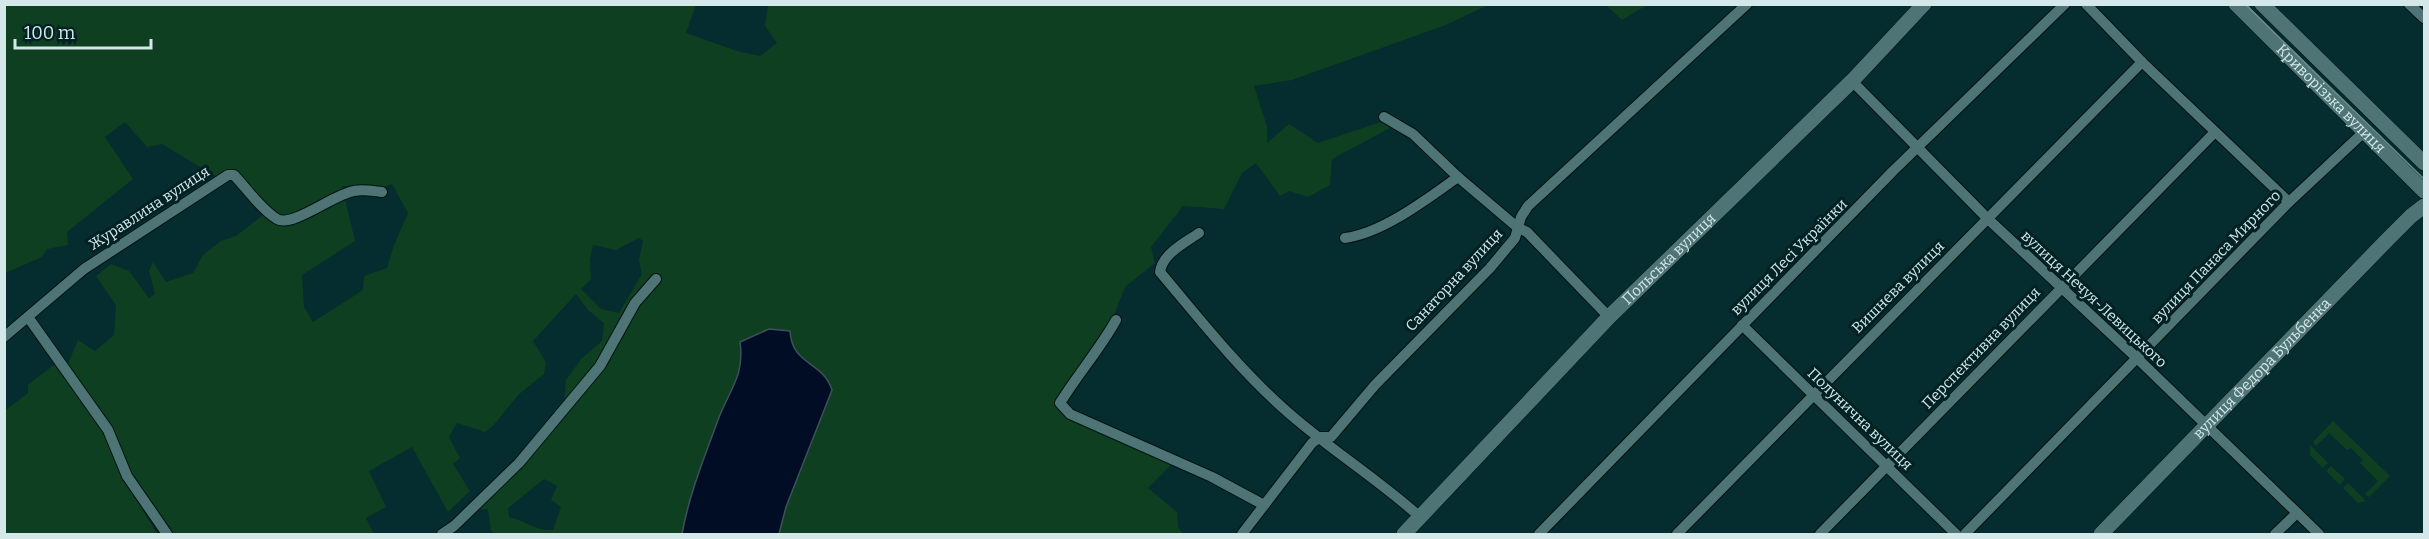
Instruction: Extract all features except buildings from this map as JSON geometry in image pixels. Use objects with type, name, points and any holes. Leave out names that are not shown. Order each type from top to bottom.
[{"type":"street","name":"Санаторна вулиця","points":[[1242,534],[1312,443],[1320,437],[1332,437],[1375,385],[1490,268],[1515,238],[1517,227],[1528,206],[1747,4]]},
{"type":"street","name":"Польська вулиця","points":[[1404,534],[1609,317],[1852,81],[1924,4]]},
{"type":"street","name":"вулиця Лесі Українки","points":[[1539,534],[1742,325],[2065,4]]},
{"type":"street","points":[[2086,4],[2142,62],[2289,202]]},
{"type":"street","name":"Криворізька вулиця","points":[[2236,4],[2424,191]]},
{"type":"street","name":"Криворізька вулиця","points":[[2262,4],[2424,163]]},
{"type":"street","points":[[2409,4],[2424,18]]},
{"type":"street","name":"Вишнева вулиця","points":[[1677,534],[2142,62]]},
{"type":"street","name":"вулиця Нечуя-Левицького","points":[[1852,81],[1988,219],[2138,359],[2319,534]]},
{"type":"street","points":[[1384,117],[1413,134],[1458,177],[1517,227],[1527,232],[1609,317]]},
{"type":"street","name":"вулиця Панаса Мирного","points":[[1965,534],[2289,202],[2365,131]]},
{"type":"street","name":"Перспективна вулиця","points":[[1820,534],[2215,132]]},
{"type":"street","name":"Журавлина вулиця","points":[[4,338],[84,269],[228,175],[234,175],[273,216],[283,222],[294,220],[355,190],[382,192]]},
{"type":"street","points":[[1344,238],[1356,236],[1411,209],[1458,177]]},
{"type":"street","name":"вулиця Федора Бульбенка","points":[[2101,534],[2388,239],[2424,206]]},
{"type":"street","points":[[1199,233],[1166,258],[1161,264],[1160,272],[1180,293],[1197,317],[1284,410],[1395,495],[1420,517]]},
{"type":"street","points":[[441,534],[454,526],[519,463],[600,366],[635,303],[656,279]]},
{"type":"street","points":[[28,317],[108,430],[127,476],[167,534]]},
{"type":"street","points":[[1116,320],[1106,338],[1069,388],[1060,403],[1061,406],[1070,414],[1212,477],[1264,505]]},
{"type":"street","name":"Полунична вулиця","points":[[1742,325],[1956,534]]},
{"type":"street","points":[[2275,534],[2297,513]]},
{"type":"green space","points":[[5,5],[696,5],[686,33],[737,51],[760,56],[777,43],[765,26],[768,5],[1488,5],[1446,25],[1292,80],[1254,86],[1267,126],[1267,143],[1289,124],[1318,143],[1381,122],[1392,127],[1332,159],[1330,185],[1308,197],[1289,191],[1280,196],[1256,163],[1242,173],[1224,209],[1183,206],[1151,247],[1155,263],[1125,287],[1113,318],[1059,409],[1174,462],[1148,488],[1177,512],[1178,527],[1183,534],[495,534],[491,531],[488,509],[477,509],[563,416],[566,380],[581,359],[602,341],[604,323],[588,310],[576,294],[533,341],[546,362],[544,374],[518,395],[493,426],[485,432],[457,423],[449,437],[460,458],[453,464],[470,491],[448,512],[412,447],[369,471],[386,507],[366,518],[374,534],[172,534],[125,480],[157,534],[5,534],[4,406],[7,409],[28,393],[28,385],[56,363],[67,366],[78,340],[95,351],[114,335],[116,305],[96,276],[111,264],[129,271],[149,298],[155,294],[149,271],[153,262],[166,282],[193,273],[203,255],[221,241],[236,236],[263,215],[233,178],[217,177],[162,144],[147,147],[125,122],[105,137],[133,179],[67,232],[68,245],[47,249],[42,257],[5,273]],"holes":[[[392,184],[408,213],[387,268],[364,276],[363,290],[313,322],[304,307],[302,275],[355,241],[342,186],[383,187]],[[639,238],[643,241],[639,260],[642,274],[619,313],[601,309],[581,289],[591,279],[590,260],[593,245],[616,250]],[[544,479],[557,486],[551,500],[561,507],[553,530],[541,529],[509,517],[508,508]]]},
{"type":"green space","points":[[1606,5],[1647,5],[1622,20]]},
{"type":"green space","points":[[2333,421],[2390,476],[2369,497],[2365,494],[2378,481],[2360,463],[2363,460],[2351,448],[2347,450],[2329,433],[2316,446],[2313,442]]},
{"type":"green space","points":[[2310,445],[2328,463],[2323,468],[2310,455]]},
{"type":"green space","points":[[2331,466],[2345,479],[2340,485],[2326,471]]},
{"type":"green space","points":[[2348,483],[2366,501],[2358,503],[2343,488]]},
{"type":"water","points":[[769,329],[790,331],[796,351],[822,373],[832,390],[786,507],[779,534],[682,534],[702,462],[738,374],[740,342]]},
{"type":"tram line","points":[[2245,4],[2424,179]]}]
